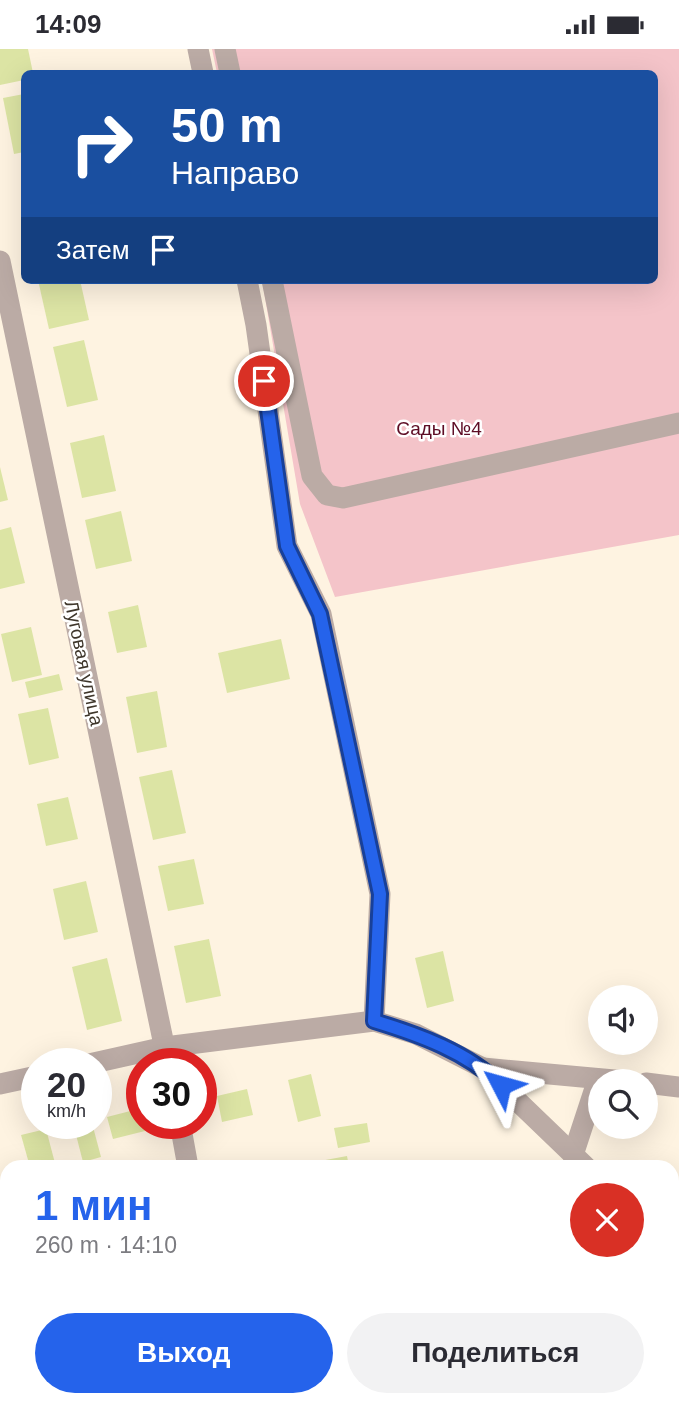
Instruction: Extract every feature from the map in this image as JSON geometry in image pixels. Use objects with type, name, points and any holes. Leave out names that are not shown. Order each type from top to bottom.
[{"type":"street","points":[[198,49],[202,70]]},
{"type":"street","points":[[225,49],[229,70]]},
{"type":"street","name":"Луговая улица","points":[[0,261],[165,1048]]},
{"type":"street","points":[[248,284],[287,546],[320,614],[380,894],[374,1021]]},
{"type":"street","points":[[273,284],[312,476],[327,495],[343,498],[679,423]]},
{"type":"street","points":[[214,1048],[374,1021],[416,1034],[483,1068],[578,1160]]},
{"type":"street","points":[[483,1068],[588,1078]]},
{"type":"street","points":[[0,1084],[21,1079]]},
{"type":"street","points":[[658,1084],[679,1087]]},
{"type":"street","points":[[579,1160],[588,1122]]},
{"type":"street","points":[[183,1139],[187,1160]]},
{"type":"green space","name":"Сады №4","points":[[212,49],[679,49],[679,535],[335,597],[300,504],[263,284],[658,284],[658,70],[216,70]]},
{"type":"building","points":[[0,49],[28,49],[32,70],[21,70],[21,81],[0,85]]},
{"type":"building","points":[[21,95],[21,153],[14,154],[3,98]]},
{"type":"building","points":[[39,284],[81,284],[89,320],[49,329]]},
{"type":"building","points":[[84,340],[98,400],[67,407],[53,347]]},
{"type":"building","points":[[104,435],[116,491],[82,498],[70,443]]},
{"type":"building","points":[[0,467],[8,500],[0,502]]},
{"type":"building","points":[[121,511],[132,561],[96,569],[85,520]]},
{"type":"building","points":[[11,527],[25,583],[0,589],[0,530]]},
{"type":"building","points":[[138,605],[147,647],[117,653],[108,612]]},
{"type":"building","points":[[31,627],[42,675],[12,682],[1,634]]},
{"type":"building","points":[[281,639],[290,679],[227,693],[218,653]]},
{"type":"building","points":[[59,674],[63,690],[29,698],[25,682]]},
{"type":"building","points":[[157,691],[167,747],[137,753],[126,697]]},
{"type":"building","points":[[48,708],[59,758],[29,765],[18,714]]},
{"type":"building","points":[[172,770],[186,833],[153,840],[139,777]]},
{"type":"building","points":[[68,797],[78,839],[46,846],[37,804]]},
{"type":"building","points":[[194,859],[204,904],[168,911],[158,866]]},
{"type":"building","points":[[86,881],[98,932],[64,940],[53,889]]},
{"type":"building","points":[[209,939],[221,996],[186,1003],[174,946]]},
{"type":"building","points":[[443,951],[454,1001],[427,1008],[415,958]]},
{"type":"building","points":[[107,958],[122,1021],[87,1030],[72,967]]},
{"type":"building","points":[[311,1074],[321,1116],[298,1122],[288,1080]]},
{"type":"building","points":[[247,1089],[253,1115],[222,1122],[217,1096]]},
{"type":"building","points":[[126,1112],[126,1136],[113,1139],[112,1116]]},
{"type":"building","points":[[367,1123],[370,1142],[338,1148],[334,1128]]},
{"type":"building","points":[[22,1139],[49,1139],[54,1160],[28,1160]]},
{"type":"building","points":[[77,1139],[96,1139],[101,1157],[82,1160]]},
{"type":"building","points":[[347,1156],[348,1160],[325,1160]]},
{"type":"route","points":[[264,381],[287,546],[320,614],[380,894],[374,1021],[416,1034],[483,1068],[501,1085]]}]
